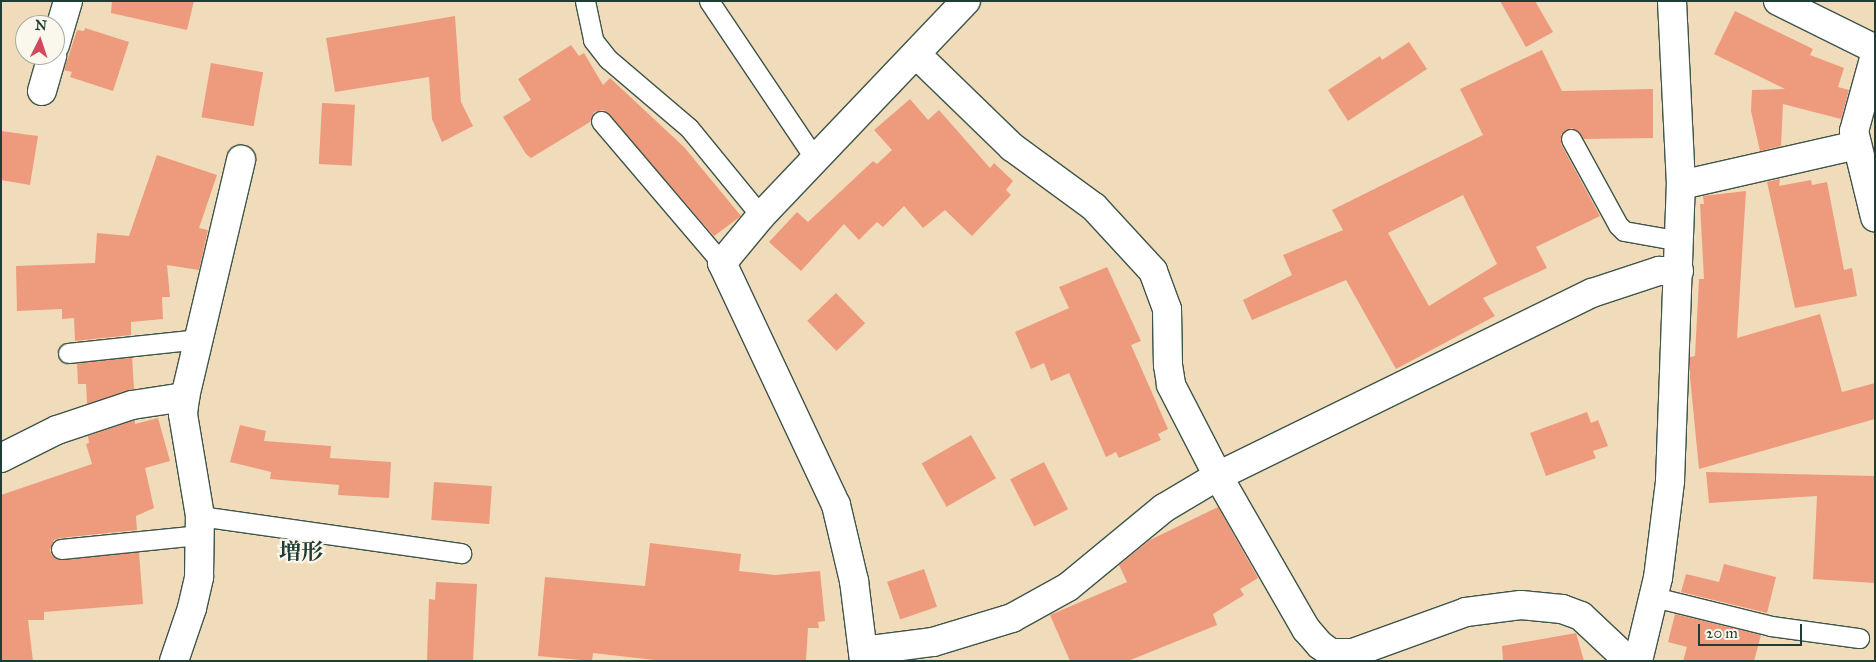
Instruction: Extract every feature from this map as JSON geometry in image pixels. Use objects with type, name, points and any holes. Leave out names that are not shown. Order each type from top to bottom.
[{"type":"street","points":[[64,15],[68,1]]},
{"type":"street","points":[[966,1],[761,216],[722,263],[836,504],[847,545],[864,656],[933,642],[1012,618],[1068,588],[1164,508],[1218,476],[1592,293],[1659,271],[1679,272]]},
{"type":"street","points":[[1638,661],[1654,596],[1670,481],[1681,241],[1681,185],[1672,1]]},
{"type":"street","points":[[1778,1],[1875,50]]},
{"type":"street","points":[[916,54],[1012,146],[1094,207],[1153,271],[1167,309],[1168,365],[1172,385],[1218,476],[1306,629],[1331,654],[1353,653],[1466,612],[1521,605],[1562,609],[1581,616],[1629,661]]},
{"type":"street","points":[[1875,55],[1858,108],[1854,130],[1875,217]]},
{"type":"street","points":[[42,91],[49,65]]},
{"type":"street","points":[[1681,185],[1857,145]]},
{"type":"street","points":[[174,661],[199,577],[200,526],[183,414],[185,398],[241,160]]},
{"type":"street","points":[[1,458],[57,430],[132,405],[185,398]]},
{"type":"lane","points":[[585,1],[593,40],[608,59],[689,128],[761,216]]},
{"type":"lane","points":[[709,1],[815,159]]},
{"type":"lane","points":[[600,121],[722,263]]},
{"type":"lane","points":[[1571,139],[1618,225],[1624,230],[1681,241]]},
{"type":"lane","points":[[68,353],[200,339]]},
{"type":"lane","points":[[61,549],[200,526],[461,553]]},
{"type":"lane","points":[[1654,596],[1771,626],[1859,638]]},
{"type":"building","points":[[112,1],[194,1],[187,30],[111,13]]},
{"type":"building","points":[[1500,1],[1535,1],[1553,32],[1526,47]]},
{"type":"building","points":[[1735,11],[1813,49],[1810,55],[1844,68],[1838,87],[1849,90],[1841,119],[1783,104],[1781,146],[1760,151],[1751,111],[1752,90],[1785,89],[1714,54]]},
{"type":"building","points":[[455,16],[461,102],[473,126],[442,142],[432,119],[429,77],[335,92],[326,38]]},
{"type":"building","points":[[85,28],[129,42],[113,91],[70,77],[72,72],[64,70],[77,30],[84,31]]},
{"type":"building","points":[[1409,42],[1427,69],[1348,121],[1328,90],[1380,56],[1382,60]]},
{"type":"building","points":[[571,45],[579,56],[584,53],[603,85],[610,78],[684,147],[741,216],[714,236],[604,110],[594,112],[590,122],[531,158],[526,154],[503,117],[531,100],[518,79]]},
{"type":"building","points":[[1542,50],[1562,91],[1653,89],[1653,138],[1584,139],[1572,128],[1561,134],[1561,144],[1600,216],[1536,247],[1547,268],[1483,298],[1495,316],[1396,369],[1346,280],[1252,320],[1243,300],[1292,275],[1283,255],[1343,230],[1332,210],[1483,135],[1460,89]],"holes":[[[1463,195],[1497,264],[1429,306],[1388,233]]]},
{"type":"building","points":[[211,63],[263,72],[254,126],[201,117]]},
{"type":"building","points":[[910,99],[928,120],[939,110],[990,168],[994,163],[1013,181],[1006,190],[1011,195],[972,236],[945,210],[923,228],[904,206],[883,227],[877,222],[859,240],[844,224],[801,271],[769,242],[797,212],[808,222],[873,161],[877,164],[892,150],[874,130]]},
{"type":"building","points":[[322,103],[355,105],[352,166],[319,164]]},
{"type":"building","points":[[1,131],[38,136],[30,185],[1,180]]},
{"type":"building","points":[[157,155],[217,175],[199,228],[208,230],[199,270],[167,265],[170,297],[162,297],[163,319],[131,322],[131,335],[75,341],[74,318],[62,319],[62,309],[17,311],[16,266],[95,263],[97,233],[129,236]]},
{"type":"building","points":[[1780,179],[1779,186],[1811,180],[1812,185],[1827,182],[1844,270],[1852,268],[1857,296],[1795,308],[1767,182]]},
{"type":"building","points":[[1746,191],[1737,338],[1820,314],[1842,392],[1875,383],[1875,419],[1699,469],[1690,377],[1690,357],[1695,356],[1699,279],[1704,279],[1700,204],[1704,204],[1703,196]]},
{"type":"building","points":[[1107,267],[1141,341],[1131,345],[1168,429],[1158,434],[1161,440],[1119,458],[1116,452],[1106,457],[1069,373],[1051,381],[1044,363],[1031,369],[1015,332],[1069,308],[1059,287]]},
{"type":"building","points":[[836,293],[865,323],[836,351],[807,321]]},
{"type":"building","points":[[132,357],[134,389],[87,404],[86,384],[78,384],[77,363]]},
{"type":"building","points":[[1587,412],[1591,423],[1598,420],[1608,446],[1593,451],[1596,458],[1546,476],[1530,433]]},
{"type":"building","points":[[158,418],[170,461],[145,468],[154,508],[136,516],[137,530],[60,538],[54,540],[50,550],[52,556],[62,560],[139,552],[143,604],[44,612],[44,620],[28,620],[33,661],[1,661],[1,495],[92,464],[86,444],[89,443],[88,436],[135,420],[135,424]]},
{"type":"building","points":[[240,425],[266,431],[264,441],[331,446],[330,458],[391,462],[389,498],[338,495],[339,485],[270,479],[271,472],[230,462]]},
{"type":"building","points":[[971,435],[996,478],[947,507],[922,464]]},
{"type":"building","points":[[1044,462],[1068,509],[1034,526],[1010,479]]},
{"type":"building","points":[[1706,472],[1875,476],[1875,583],[1813,579],[1817,496],[1709,503]]},
{"type":"building","points":[[434,482],[492,486],[489,524],[431,520]]},
{"type":"building","points":[[1218,507],[1258,578],[1240,589],[1244,595],[1213,614],[1217,625],[1128,661],[1070,661],[1050,615],[1127,582],[1119,565],[1150,540]]},
{"type":"building","points":[[650,543],[741,554],[739,571],[775,575],[820,571],[825,621],[818,622],[819,628],[808,628],[806,661],[663,661],[593,653],[592,661],[538,656],[545,577],[645,586]]},
{"type":"building","points":[[1724,564],[1776,577],[1767,613],[1681,592],[1686,574],[1719,582]]},
{"type":"building","points":[[924,569],[937,607],[900,620],[887,582]]},
{"type":"building","points":[[436,582],[477,584],[473,661],[427,661],[429,599],[435,600]]},
{"type":"building","points":[[1675,614],[1761,635],[1754,661],[1683,661],[1687,647],[1668,642]]},
{"type":"building","points":[[1576,633],[1584,661],[1503,661],[1502,646]]},
{"type":"district","name":"増形","points":[[301,552]]}]
